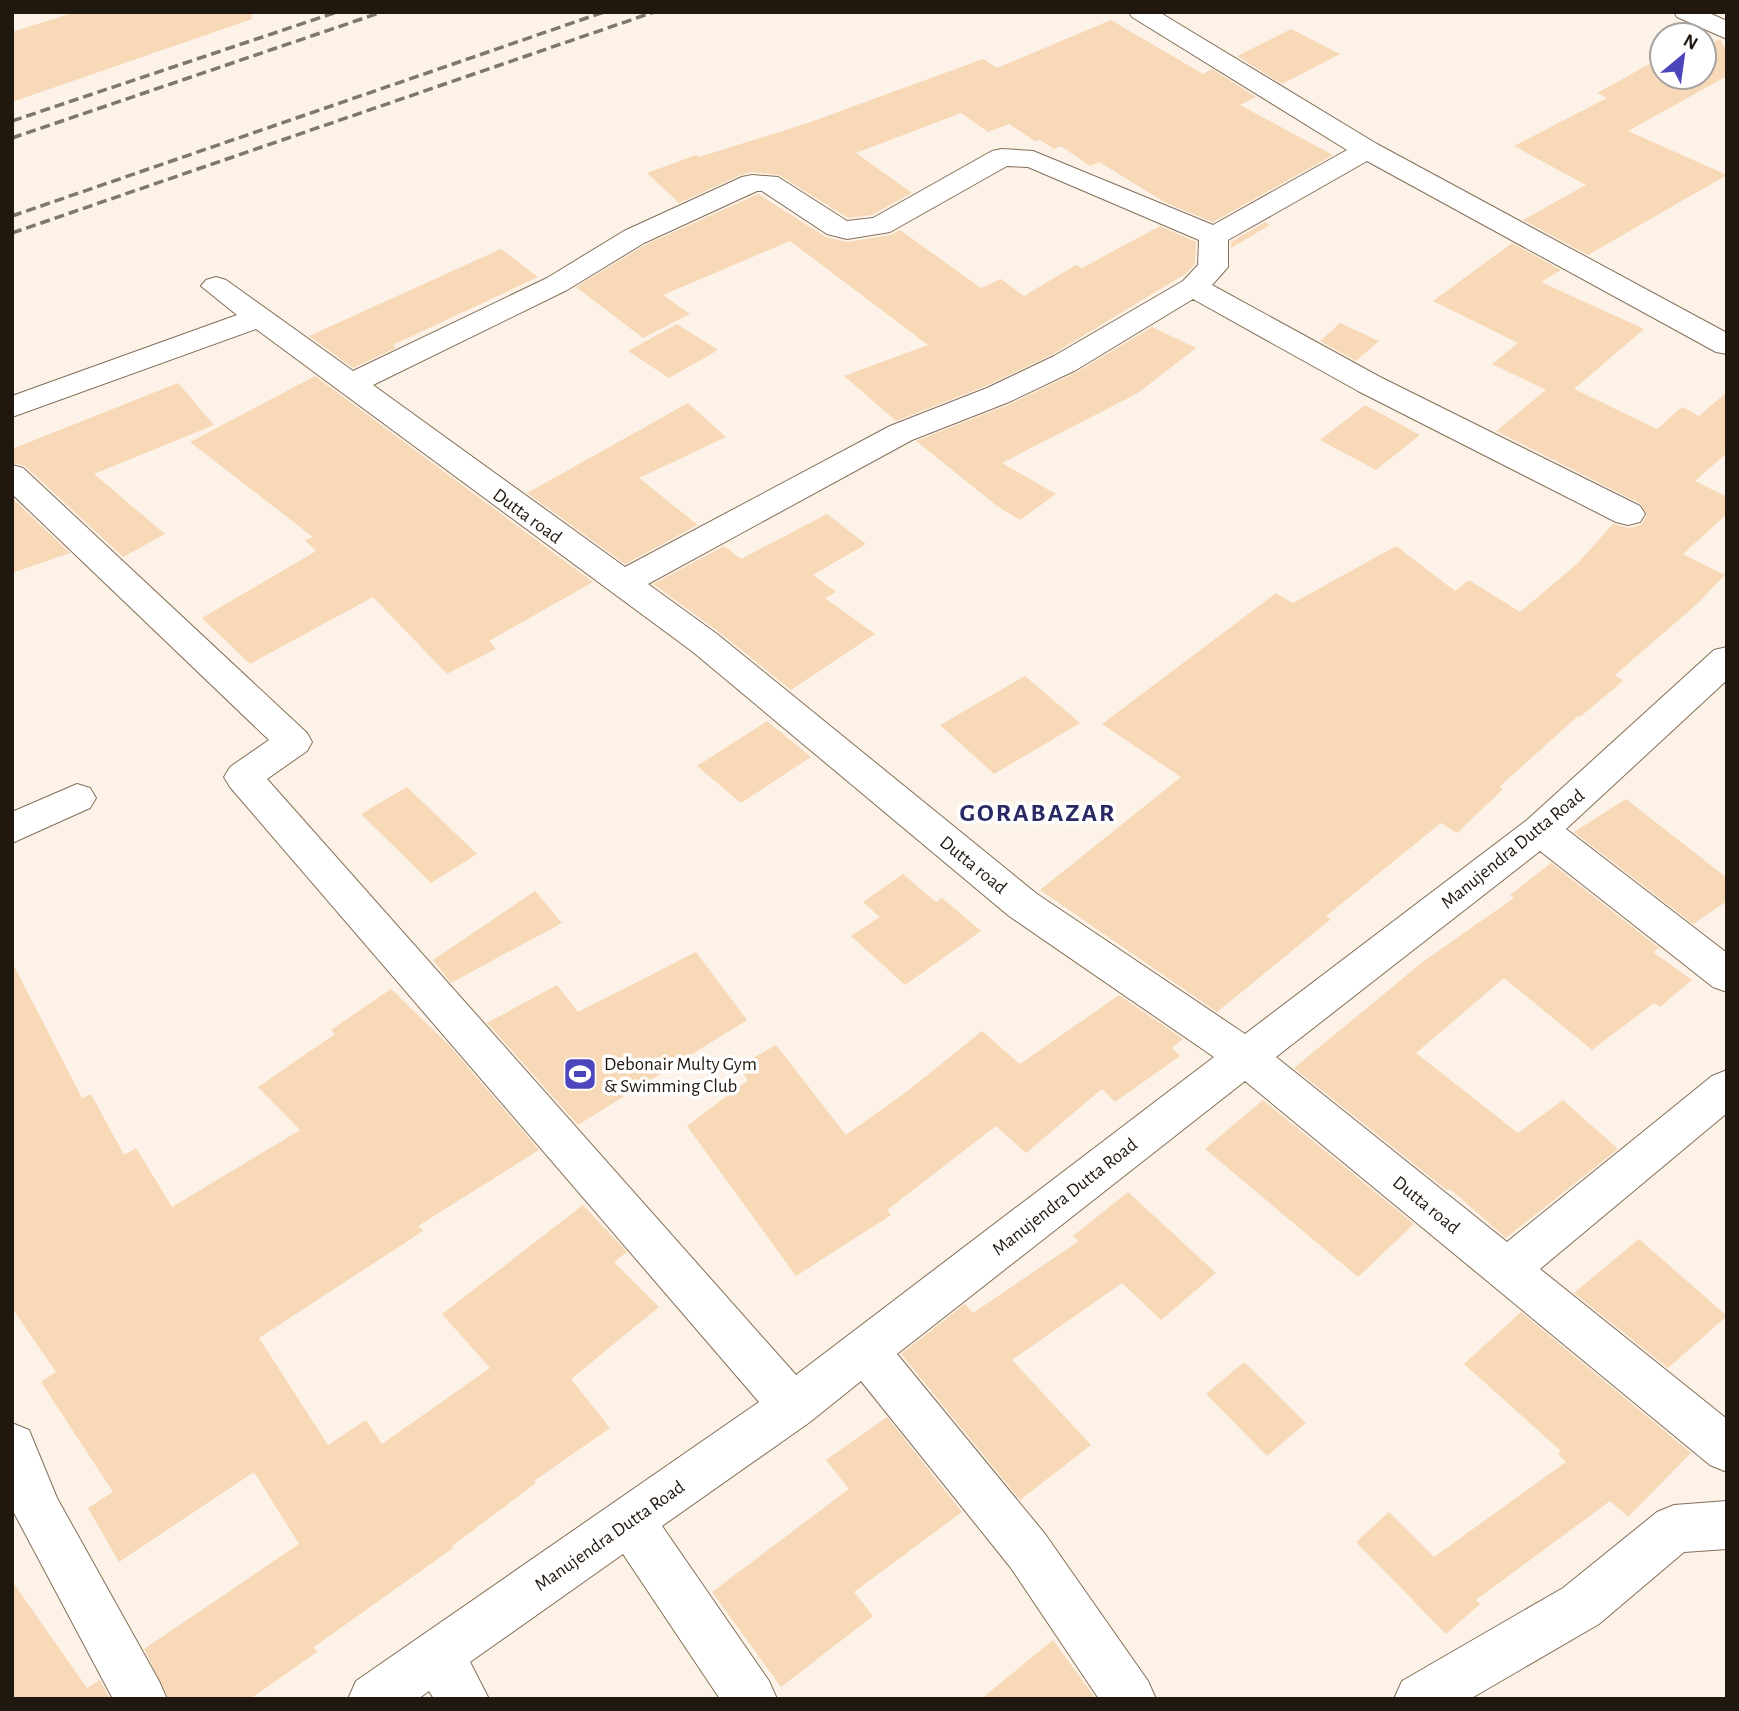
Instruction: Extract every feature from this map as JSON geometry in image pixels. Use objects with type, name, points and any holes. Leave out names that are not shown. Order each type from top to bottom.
[{"type":"street","points":[[1141,12],[1367,150],[1727,345]]},
{"type":"street","points":[[1686,12],[1727,31]]},
{"type":"street","points":[[1214,236],[1367,150]]},
{"type":"street","points":[[349,385],[557,284],[634,237],[752,183],[768,183],[836,228],[847,230],[880,226],[1002,157],[1033,159],[1214,236]]},
{"type":"street","points":[[621,584],[901,433],[998,395],[1065,363],[1193,287],[1213,267],[1214,236]]},
{"type":"street","name":"Dutta road","points":[[216,286],[705,643],[1023,905],[1246,1057],[1727,1449]]},
{"type":"street","points":[[1193,287],[1369,384],[1628,514]]},
{"type":"street","points":[[1697,331],[1727,310]]},
{"type":"street","points":[[12,407],[258,318]]},
{"type":"street","points":[[12,475],[294,742],[243,777],[793,1406]]},
{"type":"street","name":"Manujendra Dutta Road","points":[[374,1699],[793,1406],[1540,830],[1727,659]]},
{"type":"street","points":[[12,829],[77,798]]},
{"type":"street","points":[[1540,830],[1727,976]]},
{"type":"street","points":[[1507,1269],[1727,1088]]},
{"type":"street","points":[[865,1350],[1028,1551],[1130,1699]]},
{"type":"street","points":[[12,1446],[38,1512],[141,1699]]},
{"type":"street","points":[[630,1521],[751,1699]]},
{"type":"street","points":[[1420,1699],[1581,1606],[1674,1529],[1727,1525]]},
{"type":"street","points":[[436,1654],[463,1699]]},
{"type":"building","points":[[76,12],[251,12],[252,19],[12,102],[12,32]]},
{"type":"building","points":[[1111,20],[1203,74],[1212,69],[1256,97],[1240,105],[1333,155],[1213,222],[1166,203],[1099,162],[1090,166],[1061,146],[1054,149],[1040,140],[1035,141],[1009,124],[988,132],[961,113],[856,153],[912,193],[872,215],[848,218],[779,175],[752,172],[679,203],[647,173],[696,155],[699,157],[805,124],[983,59],[997,68]]},
{"type":"building","points":[[1291,29],[1340,54],[1282,84],[1237,56]]},
{"type":"building","points":[[1720,39],[1727,52],[1727,76],[1718,81]]},
{"type":"building","points":[[1648,65],[1648,91],[1700,91],[1628,131],[1727,175],[1588,255],[1523,220],[1586,185],[1514,146],[1607,98],[1597,93]]},
{"type":"building","points":[[758,194],[826,237],[847,242],[890,235],[900,230],[981,288],[1001,279],[1024,296],[1076,265],[1082,268],[1160,226],[1196,242],[1195,264],[1187,273],[1053,354],[986,386],[896,421],[844,376],[928,345],[790,241],[663,295],[690,314],[643,338],[576,287],[645,245]]},
{"type":"building","points":[[1265,222],[1270,225],[1231,248],[1231,242]]},
{"type":"building","points":[[1512,243],[1561,270],[1541,282],[1644,329],[1574,389],[1657,429],[1682,407],[1699,416],[1727,392],[1727,453],[1695,481],[1727,497],[1727,514],[1683,554],[1725,575],[1697,604],[1615,675],[1623,681],[1578,716],[1499,787],[1503,789],[1457,833],[1441,823],[1326,916],[1331,919],[1217,1012],[1040,890],[1181,777],[1102,724],[1276,593],[1293,603],[1396,546],[1455,591],[1469,580],[1520,612],[1577,564],[1613,524],[1629,528],[1641,525],[1647,515],[1641,504],[1496,431],[1546,390],[1492,364],[1518,343],[1433,301]]},
{"type":"building","points":[[501,249],[538,277],[393,345],[396,348],[353,368],[309,336]]},
{"type":"building","points":[[1340,323],[1379,341],[1356,361],[1320,341]]},
{"type":"building","points":[[677,324],[718,350],[669,378],[628,351]]},
{"type":"building","points":[[1152,327],[1196,348],[1138,393],[1002,463],[1056,494],[1020,520],[997,506],[916,441],[1010,404],[1077,372]]},
{"type":"building","points":[[315,376],[593,582],[489,641],[496,649],[447,674],[373,597],[250,664],[202,618],[316,551],[305,540],[313,537],[190,442]]},
{"type":"building","points":[[178,383],[214,425],[94,474],[165,534],[123,557],[25,466],[12,463],[12,449]]},
{"type":"building","points":[[688,403],[726,437],[639,478],[698,525],[625,564],[527,493]]},
{"type":"building","points":[[1365,405],[1420,435],[1376,470],[1320,440]]},
{"type":"building","points":[[12,498],[70,553],[12,573]]},
{"type":"building","points":[[827,514],[866,544],[813,575],[836,592],[825,598],[875,634],[791,690],[719,632],[653,584],[724,546],[741,559]]},
{"type":"building","points":[[1025,676],[1080,723],[994,774],[940,725]]},
{"type":"building","points":[[767,721],[811,757],[741,803],[697,766]]},
{"type":"building","points":[[407,787],[477,854],[431,883],[361,814]]},
{"type":"building","points":[[1626,799],[1727,878],[1727,901],[1693,924],[1574,832]]},
{"type":"building","points":[[1551,863],[1659,948],[1653,952],[1692,980],[1660,1007],[1654,1003],[1592,1050],[1504,978],[1416,1053],[1518,1133],[1563,1100],[1618,1149],[1506,1238],[1450,1189],[1448,1191],[1294,1068],[1424,961],[1514,898],[1510,895]]},
{"type":"building","points":[[903,874],[936,902],[942,898],[981,931],[905,985],[851,936],[880,917],[863,902]]},
{"type":"building","points":[[535,891],[562,923],[451,983],[433,960]]},
{"type":"building","points":[[696,952],[747,1020],[578,1125],[487,1023],[557,985],[578,1012]]},
{"type":"building","points":[[12,962],[82,1098],[91,1094],[124,1155],[136,1148],[172,1207],[300,1130],[258,1087],[335,1034],[331,1030],[391,989],[448,1044],[539,1150],[418,1226],[423,1231],[259,1338],[328,1445],[366,1420],[382,1444],[490,1368],[442,1314],[583,1205],[627,1252],[614,1262],[659,1307],[571,1379],[610,1428],[534,1481],[536,1483],[452,1546],[453,1548],[314,1647],[317,1652],[250,1699],[169,1699],[144,1649],[299,1544],[254,1472],[119,1562],[88,1508],[113,1492],[41,1382],[56,1372],[12,1308]]},
{"type":"building","points":[[1119,995],[1183,1039],[1172,1048],[1180,1056],[1115,1102],[1102,1089],[1026,1153],[996,1126],[887,1210],[891,1215],[796,1276],[687,1126],[748,1080],[738,1066],[776,1045],[846,1135],[909,1090],[982,1031],[1020,1064]]},
{"type":"building","points":[[1263,1100],[1414,1224],[1358,1277],[1205,1149]]},
{"type":"building","points":[[1128,1192],[1216,1273],[1161,1320],[1122,1283],[1012,1360],[1091,1445],[1020,1500],[901,1354],[965,1304],[973,1313],[1079,1241],[1073,1236]]},
{"type":"building","points":[[1639,1239],[1727,1316],[1668,1368],[1574,1293]]},
{"type":"building","points":[[1521,1312],[1691,1453],[1628,1517],[1610,1501],[1476,1600],[1480,1604],[1446,1634],[1356,1542],[1389,1512],[1434,1557],[1566,1462],[1558,1454],[1561,1451],[1464,1364]]},
{"type":"building","points":[[1244,1362],[1306,1423],[1267,1456],[1206,1394]]},
{"type":"building","points":[[887,1417],[962,1512],[854,1592],[873,1616],[781,1687],[712,1592],[849,1489],[826,1460]]},
{"type":"building","points":[[12,1581],[87,1688],[100,1680],[110,1699],[12,1699]]},
{"type":"building","points":[[1053,1640],[1096,1699],[981,1699]]},
{"type":"railway","points":[[12,121],[337,12]]},
{"type":"railway","points":[[12,138],[382,12]]},
{"type":"railway","points":[[12,216],[604,12]]},
{"type":"railway","points":[[12,233],[654,12]]},
{"type":"place","name":"Debonair Multy Gym & Swimming Club","points":[[580,1074]]},
{"type":"district","name":"GORABAZAR","points":[[1038,812]]}]
